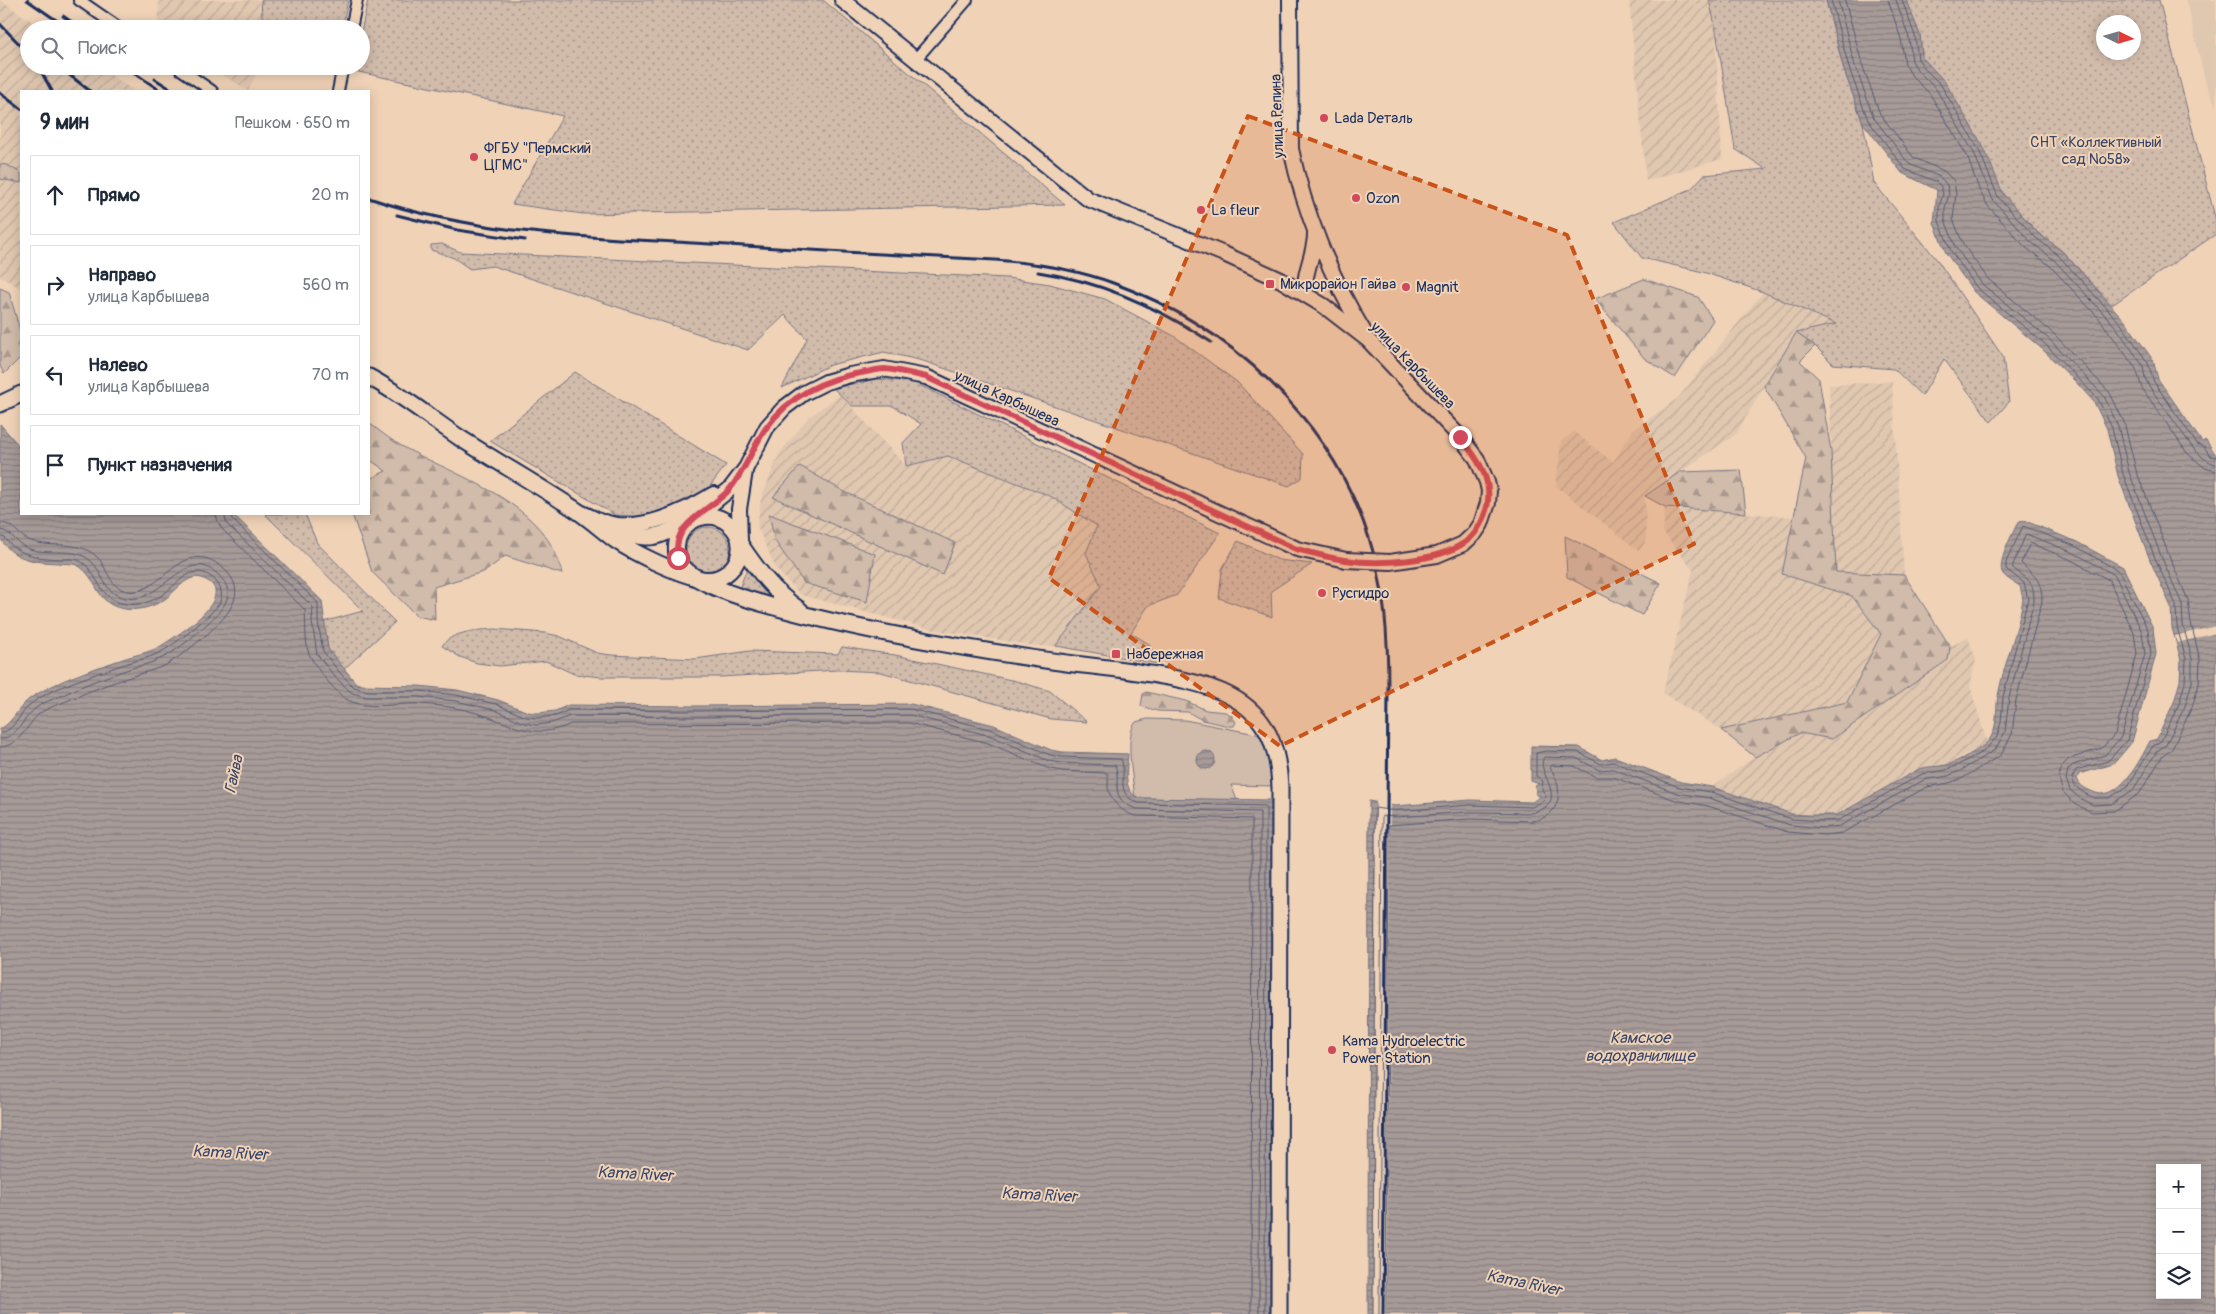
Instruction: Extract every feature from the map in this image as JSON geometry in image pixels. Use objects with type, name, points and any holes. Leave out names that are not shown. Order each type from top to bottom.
[{"type":"main road","name":"улица Карбышева","points":[[690,522],[722,497],[746,468],[767,427],[794,399],[826,382],[850,374],[884,369],[926,377],[1290,546],[1346,560],[1390,562],[1437,555],[1463,544],[1475,534],[1481,524],[1488,503],[1488,482],[1477,459],[1460,437],[1368,340],[1324,306],[1281,280],[1224,254],[1088,199],[842,0]]},
{"type":"main road","name":"улица Репина","points":[[1290,0],[1291,149],[1315,227],[1338,286],[1368,340]]},
{"type":"main road","points":[[1306,294],[1304,285],[1307,266],[1314,246],[1315,227]]},
{"type":"main road","points":[[1281,280],[1297,275],[1307,266]]},
{"type":"main road","points":[[1324,306],[1331,299],[1338,286]]},
{"type":"main road","points":[[370,378],[460,438],[581,513],[630,549],[738,596],[812,617],[910,637],[1053,662],[1150,674],[1216,690],[1231,696],[1257,716],[1274,744],[1278,765],[1279,1314]]},
{"type":"main road","points":[[0,404],[20,394]]},
{"type":"main road","name":"улица Карбышева","points":[[740,544],[738,509],[746,468]]},
{"type":"main road","points":[[581,513],[609,524],[634,524],[671,516],[690,508],[714,494],[746,468]]},
{"type":"main road","points":[[581,513],[625,532],[645,537],[668,533],[701,516],[721,518],[732,526],[740,544],[753,564],[777,592],[812,617]]},
{"type":"main road","points":[[690,522],[679,535],[677,552],[683,568],[697,577],[714,579],[730,571],[737,561],[740,544]]},
{"type":"street","points":[[79,0],[108,20]]},
{"type":"street","points":[[353,20],[357,0]]},
{"type":"street","points":[[915,60],[967,0]]},
{"type":"street","points":[[189,75],[211,90]]},
{"type":"street","points":[[338,90],[341,75]]},
{"type":"highlighted area","points":[[1248,116],[1567,235],[1694,544],[1280,746],[1049,578]]},
{"type":"shaded area","points":[[0,0],[30,20],[20,20],[20,75],[111,75],[133,90],[20,90],[20,287],[0,277]]},
{"type":"shaded area","points":[[159,0],[261,0],[262,20],[158,20]]},
{"type":"shaded area","points":[[1629,0],[1709,0],[1715,25],[1722,159],[1646,181]]},
{"type":"shaded area","points":[[2186,0],[2216,0],[2216,107],[2206,84]]},
{"type":"shaded area","points":[[223,75],[256,75],[248,90]]},
{"type":"shaded area","points":[[1763,292],[1837,324],[1796,333],[1736,434],[1645,496],[1646,541],[1639,551],[1556,486],[1561,441],[1574,432],[1613,462],[1633,430],[1678,398]]},
{"type":"shaded area","points":[[1892,381],[1904,575],[1836,573],[1829,385]]},
{"type":"shaded area","points":[[840,395],[906,466],[948,456],[1050,496],[1097,526],[1086,553],[1101,586],[1056,646],[1036,646],[930,629],[801,595],[776,569],[757,526],[761,499],[779,454],[809,417]]},
{"type":"shaded area","points":[[1665,507],[1795,517],[1782,574],[1852,596],[1881,634],[1847,702],[1721,730],[1663,693],[1693,570],[1663,532]]},
{"type":"shaded area","points":[[1968,638],[1976,659],[1970,686],[1987,742],[1980,747],[1945,765],[1919,769],[1836,815],[1792,814],[1712,787],[1755,757],[1800,733],[1832,739],[1948,660],[1950,646]]},
{"type":"green space","points":[[261,0],[348,0],[344,20],[262,20]]},
{"type":"green space","points":[[368,0],[823,0],[1065,205],[583,214],[512,204],[563,116],[370,74],[370,20],[364,20]]},
{"type":"green space","points":[[1709,0],[1826,0],[1844,70],[1863,123],[1874,183],[1938,261],[2003,357],[2009,402],[1991,422],[1944,359],[1922,396],[1894,369],[1833,364],[1815,346],[1796,333],[1836,324],[1763,292],[1703,272],[1642,258],[1614,222],[1691,189],[1704,175],[1766,169],[1735,149],[1715,25]]},
{"type":"green space","name":"СНТ «Коллективный сад №58»","points":[[1906,0],[2159,0],[2216,221],[2216,234],[2112,305],[2062,251],[2038,233],[2003,194],[1936,73],[1922,57],[1920,35]]},
{"type":"green space","points":[[0,164],[7,165],[20,172],[20,183],[0,179]]},
{"type":"green space","points":[[442,244],[460,252],[1007,278],[1050,284],[1105,299],[1174,336],[1237,382],[1303,454],[1302,478],[1289,486],[923,361],[884,352],[830,365],[782,388],[807,339],[785,315],[748,350],[493,266],[470,269],[454,258],[431,250],[431,245]]},
{"type":"green space","points":[[1644,279],[1698,297],[1713,320],[1675,378],[1644,358],[1595,299]]},
{"type":"green space","points":[[0,288],[9,292],[20,330],[20,358],[4,374],[0,366]]},
{"type":"green space","points":[[1796,333],[1815,346],[1800,361],[1819,379],[1831,451],[1836,572],[1904,575],[1950,646],[1948,660],[1832,739],[1800,733],[1755,757],[1721,730],[1847,702],[1881,634],[1852,596],[1782,574],[1806,458],[1764,386]]},
{"type":"green space","points":[[575,372],[726,465],[705,493],[679,509],[648,517],[615,515],[490,441]]},
{"type":"green space","points":[[877,379],[913,382],[1220,533],[1177,595],[1148,606],[1131,633],[1149,644],[1159,664],[1056,646],[1101,586],[1086,553],[1097,526],[1050,496],[948,456],[906,466],[903,443],[921,424],[893,406],[852,406],[833,388]]},
{"type":"green space","points":[[370,424],[402,446],[500,496],[521,512],[540,529],[554,550],[562,574],[505,556],[486,571],[434,587],[435,620],[417,616],[372,572],[352,515],[370,515],[370,479],[386,471],[370,460]]},
{"type":"green space","points":[[800,466],[843,491],[955,543],[943,575],[773,497]]},
{"type":"green space","points":[[1741,470],[1746,513],[1665,507],[1645,496],[1680,472]]},
{"type":"green space","points":[[769,514],[875,554],[867,602],[804,583],[775,541]]},
{"type":"green space","points":[[266,515],[305,515],[317,543],[395,622],[343,670],[328,649],[323,622],[363,611]]},
{"type":"green space","points":[[712,527],[724,533],[729,540],[729,558],[724,565],[717,570],[704,571],[692,565],[687,558],[686,545],[692,533],[699,528]]},
{"type":"green space","points":[[1565,536],[1661,583],[1642,615],[1567,577]]},
{"type":"green space","points":[[1238,541],[1279,560],[1312,564],[1271,591],[1272,617],[1219,598],[1222,569]]},
{"type":"green space","points":[[749,571],[755,573],[775,599],[739,590],[745,573]]},
{"type":"green space","points":[[495,629],[559,636],[597,653],[611,655],[695,659],[750,651],[838,654],[842,647],[895,655],[1016,681],[1050,691],[1087,722],[1051,719],[881,672],[837,670],[721,677],[601,677],[574,674],[546,661],[500,666],[477,663],[460,657],[442,646],[446,641],[459,634]]},
{"type":"green space","points":[[1146,692],[1186,701],[1206,710],[1225,712],[1231,715],[1236,722],[1234,726],[1229,726],[1202,720],[1188,712],[1157,711],[1141,706],[1143,694]]},
{"type":"green space","points":[[1147,719],[1185,720],[1261,735],[1265,740],[1269,753],[1272,786],[1231,785],[1237,800],[1135,797],[1130,758],[1130,737],[1136,722]]},
{"type":"water","name":"Камское водохранилище","points":[[1826,0],[1906,0],[1920,35],[1922,57],[1945,82],[1984,148],[2003,194],[2038,233],[2062,251],[2125,321],[2153,360],[2158,379],[2202,442],[2206,440],[2216,455],[2216,1314],[1368,1314],[1369,801],[1395,806],[1470,800],[1532,802],[1541,796],[1536,795],[1535,786],[1539,784],[1531,781],[1531,746],[1579,747],[1602,760],[1615,757],[1681,782],[1712,787],[1792,814],[1837,815],[1919,769],[1946,765],[1973,753],[1990,738],[1995,727],[1997,702],[2023,599],[2020,586],[2003,574],[2001,569],[2005,549],[2017,524],[2023,520],[2077,542],[2123,567],[2153,628],[2156,654],[2132,742],[2116,761],[2110,765],[2079,774],[2077,778],[2080,784],[2088,790],[2101,794],[2119,787],[2134,769],[2150,741],[2157,739],[2174,702],[2180,681],[2181,660],[2172,628],[2171,607],[2150,560],[2118,476],[2107,429],[2094,402],[2041,348],[1974,292],[1946,253],[1934,223],[1937,190],[1902,173],[1863,123],[1844,70]]},
{"type":"water","points":[[0,424],[20,447],[20,515],[234,515],[322,601],[328,649],[356,683],[362,685],[419,686],[457,690],[498,700],[528,712],[537,713],[555,711],[569,705],[911,704],[994,725],[1051,750],[1128,754],[1128,786],[1134,795],[1140,798],[1272,800],[1270,1314],[0,1314],[0,729],[9,722],[27,700],[42,691],[88,671],[159,647],[200,616],[210,606],[215,596],[214,587],[206,580],[194,578],[184,583],[156,604],[141,609],[125,609],[108,602],[84,570],[77,565],[49,563],[24,558],[10,551],[0,537]]},
{"type":"water","points":[[1202,751],[1210,751],[1215,756],[1213,767],[1202,769],[1197,764],[1197,756]]},
{"type":"pier","points":[[2216,626],[2216,633],[2177,643],[2175,636]]},
{"type":"pier","points":[[1376,800],[1390,802],[1387,1314],[1373,1314]]},
{"type":"railway","points":[[27,0],[56,20]]},
{"type":"railway","points":[[63,16],[69,20]]},
{"type":"railway","points":[[0,24],[20,45]]},
{"type":"railway","points":[[43,75],[51,90]]},
{"type":"railway","points":[[70,75],[89,90]]},
{"type":"railway","points":[[137,75],[160,90]]},
{"type":"railway","points":[[155,79],[172,90]]},
{"type":"railway","points":[[0,93],[20,108]]},
{"type":"railway","points":[[370,198],[448,219],[529,232],[570,236],[995,260],[1070,270],[1113,283],[1156,301],[1197,324],[1235,351],[1270,382],[1302,416],[1329,454],[1352,495],[1369,538],[1379,575],[1386,631],[1388,687],[1383,1314]]},
{"type":"railway","points":[[397,215],[457,230],[525,240]]},
{"type":"railway","points":[[1038,272],[1061,276],[1106,289],[1150,307],[1211,342]]},
{"type":"place","name":"Lada Dеталь","points":[[1324,118]]},
{"type":"place","name":"ФГБУ \"Пермский ЦГМС\"","points":[[474,157]]},
{"type":"place","name":"Ozon","points":[[1356,198]]},
{"type":"place","name":"La fleur","points":[[1201,210]]},
{"type":"place","name":"Микрорайон Гайва","points":[[1270,284]]},
{"type":"place","name":"Magnit","points":[[1406,287]]},
{"type":"place","name":"Русгидро","points":[[1322,593]]},
{"type":"place","name":"Набережная","points":[[1116,654]]},
{"type":"place","name":"Kama Hydroelectric Power Station","points":[[1332,1050]]},
{"type":"route","points":[[678,558],[676,546],[682,530],[730,489],[746,468],[760,437],[784,408],[804,393],[826,382],[850,374],[884,369],[926,377],[1296,549],[1346,560],[1390,562],[1426,557],[1454,549],[1475,534],[1486,512],[1489,491],[1488,482],[1477,459],[1460,437]]},
{"type":"water label","name":"Гайва","points":[[233,774]]},
{"type":"water label","name":"Kama River","points":[[230,1152]]},
{"type":"water label","name":"Kama River","points":[[635,1173]]},
{"type":"water label","name":"Kama River","points":[[1039,1194]]},
{"type":"water label","name":"Kama River","points":[[1524,1282]]}]
